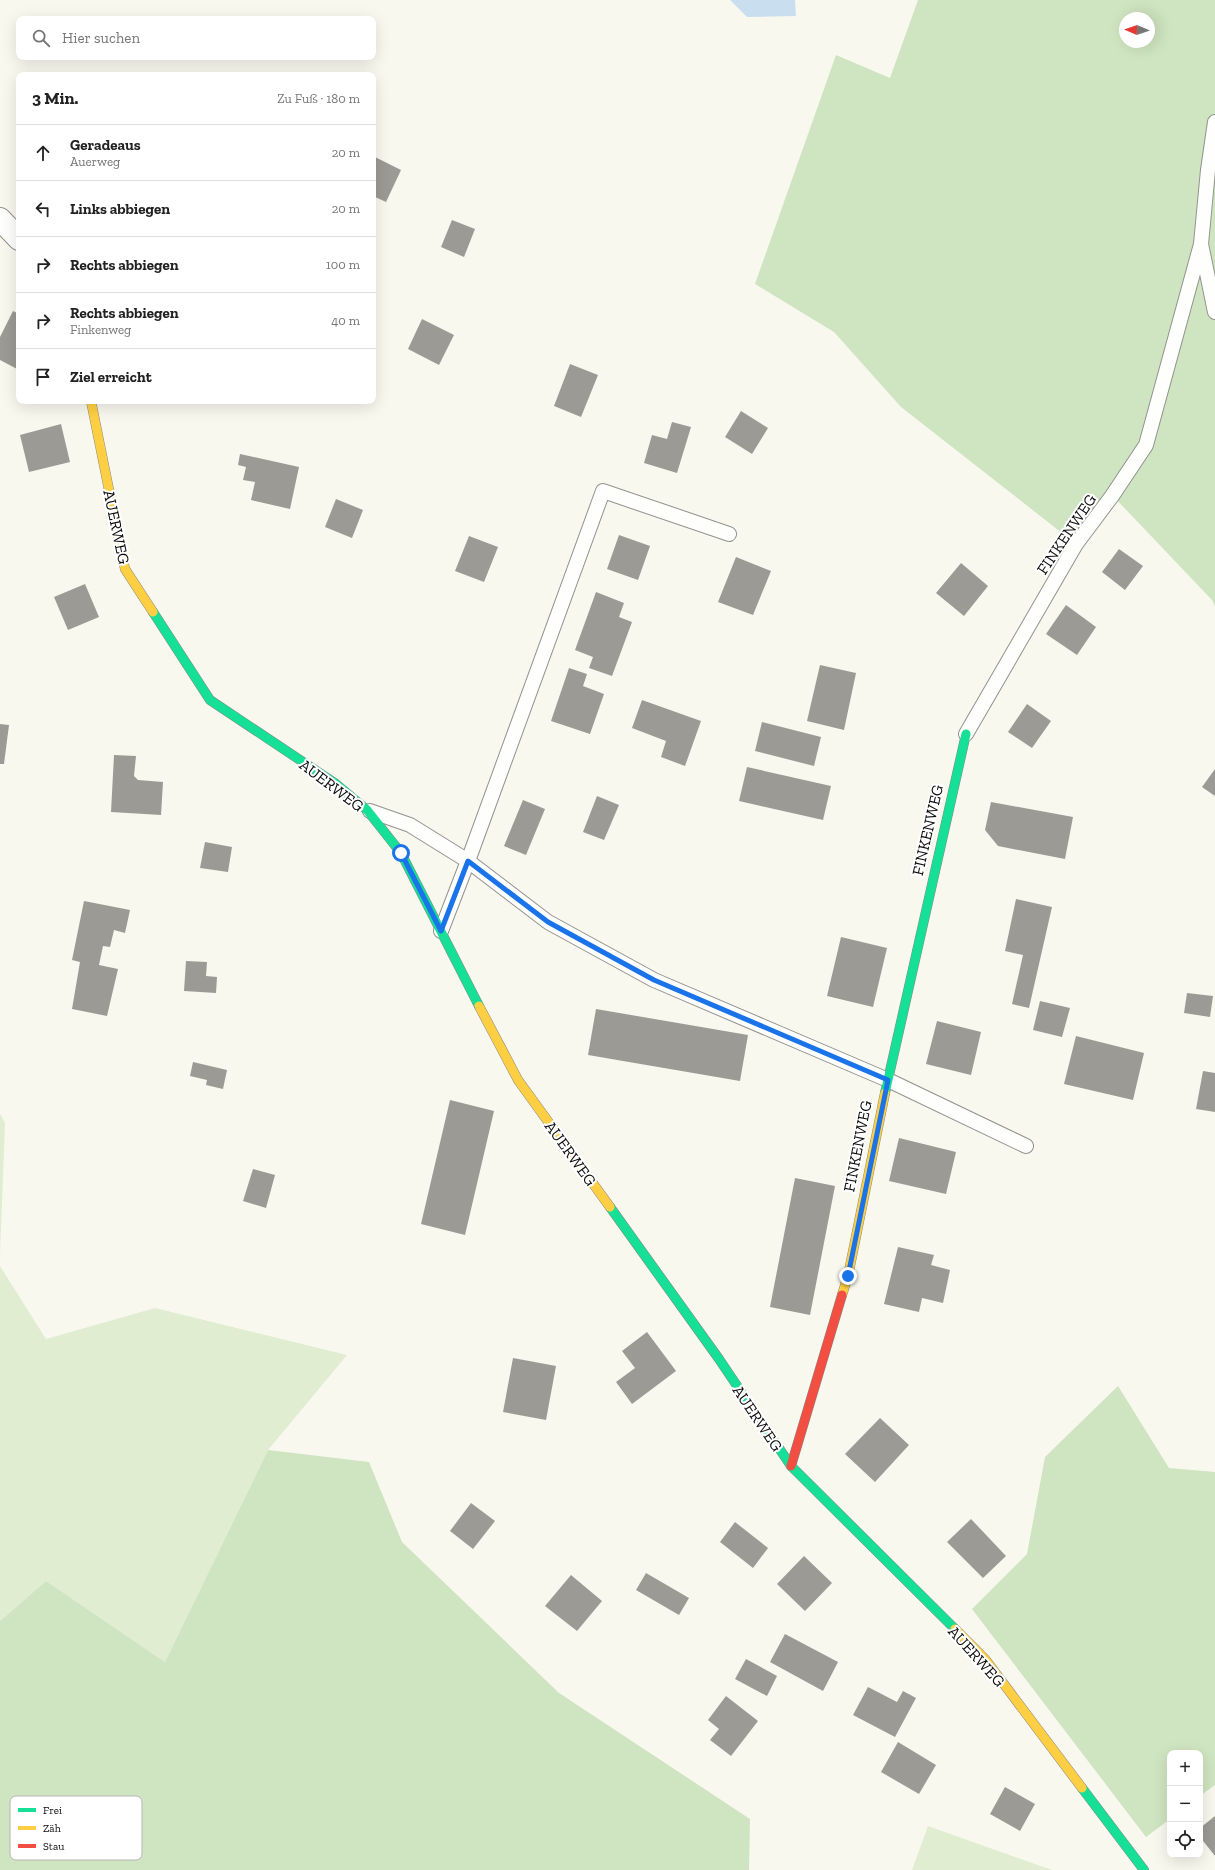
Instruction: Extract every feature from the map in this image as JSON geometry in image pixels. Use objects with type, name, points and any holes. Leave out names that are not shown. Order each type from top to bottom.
[{"type":"street","points":[[0,219],[16,236]]},
{"type":"street","name":"AUERWEG","points":[[92,404],[125,569],[210,700],[336,784],[367,810],[401,853],[518,1080],[719,1359],[791,1466],[984,1660],[1144,1870]]},
{"type":"street","name":"FINKENWEG","points":[[791,1466],[848,1276],[888,1080],[966,734]]},
{"type":"lane","points":[[1215,122],[1208,170],[1201,244],[1215,312]]},
{"type":"lane","name":"FINKENWEG","points":[[966,734],[1076,544],[1112,496],[1146,445],[1201,244]]},
{"type":"lane","points":[[441,931],[603,491],[729,534]]},
{"type":"lane","points":[[367,810],[410,825],[468,861],[548,922],[654,980],[888,1080],[1026,1146]]},
{"type":"green space","points":[[918,0],[1215,0],[1215,607],[1212,600],[1113,496],[1076,544],[901,407],[834,332],[755,284],[836,55],[890,78]]},
{"type":"green space","points":[[0,1114],[5,1123],[0,1255]]},
{"type":"green space","points":[[0,1266],[46,1339],[155,1308],[347,1355],[268,1450],[165,1662],[46,1581],[0,1621]]},
{"type":"green space","points":[[1118,1386],[1169,1468],[1215,1472],[1215,1785],[1203,1794],[1203,1750],[1167,1750],[1167,1821],[1146,1837],[972,1609],[1027,1554],[1045,1457]]},
{"type":"green space","points":[[268,1450],[369,1462],[402,1542],[559,1693],[750,1819],[749,1870],[0,1870],[0,1621],[46,1581],[165,1662]]},
{"type":"green space","points":[[928,1826],[1052,1870],[912,1870]]},
{"type":"water","points":[[730,0],[795,0],[796,16],[747,17]]},
{"type":"building","points":[[376,158],[401,170],[386,202],[376,197]]},
{"type":"building","points":[[452,220],[475,229],[464,257],[441,247]]},
{"type":"building","points":[[13,311],[16,312],[16,368],[0,360],[0,337]]},
{"type":"building","points":[[422,319],[454,335],[439,365],[408,349]]},
{"type":"building","points":[[570,364],[598,375],[581,417],[554,406]]},
{"type":"building","points":[[741,411],[768,428],[752,454],[725,437]]},
{"type":"building","points":[[672,422],[691,427],[677,473],[644,463],[652,435],[667,439]]},
{"type":"building","points":[[61,424],[70,462],[29,472],[20,435]]},
{"type":"building","points":[[240,454],[299,467],[290,509],[251,500],[255,482],[243,480],[246,467],[238,465]]},
{"type":"building","points":[[336,499],[363,510],[352,538],[325,527]]},
{"type":"building","points":[[619,535],[650,546],[638,580],[607,569]]},
{"type":"building","points":[[469,536],[498,547],[484,582],[455,571]]},
{"type":"building","points":[[1119,549],[1143,566],[1125,590],[1102,572]]},
{"type":"building","points":[[736,557],[771,571],[753,615],[718,602]]},
{"type":"building","points":[[961,563],[988,586],[964,616],[936,593]]},
{"type":"building","points":[[85,584],[99,617],[68,630],[54,597]]},
{"type":"building","points":[[596,592],[624,603],[619,617],[632,622],[612,676],[589,668],[593,657],[575,650]]},
{"type":"building","points":[[1066,605],[1096,627],[1077,655],[1046,634]]},
{"type":"building","points":[[820,665],[856,673],[844,730],[807,721]]},
{"type":"building","points":[[569,668],[587,674],[583,686],[604,694],[590,734],[551,721]]},
{"type":"building","points":[[642,700],[701,721],[685,766],[661,757],[666,741],[632,728]]},
{"type":"building","points":[[1027,704],[1051,721],[1032,748],[1008,732]]},
{"type":"building","points":[[762,722],[821,737],[814,766],[755,751]]},
{"type":"building","points":[[0,724],[9,725],[4,764],[0,764]]},
{"type":"building","points":[[114,755],[136,756],[134,776],[138,780],[163,782],[161,815],[111,812]]},
{"type":"building","points":[[747,767],[831,786],[823,820],[739,801]]},
{"type":"building","points":[[1215,769],[1215,796],[1202,787]]},
{"type":"building","points":[[597,796],[619,805],[604,840],[583,832]]},
{"type":"building","points":[[523,800],[545,809],[526,855],[504,846]]},
{"type":"building","points":[[991,802],[1073,817],[1065,859],[998,846],[985,830]]},
{"type":"building","points":[[205,842],[232,847],[228,872],[200,868]]},
{"type":"building","points":[[1016,899],[1052,907],[1029,1008],[1012,1004],[1023,955],[1005,951]]},
{"type":"building","points":[[84,901],[130,910],[125,933],[114,930],[110,947],[103,946],[99,965],[118,969],[107,1016],[72,1009],[80,962],[72,960]]},
{"type":"building","points":[[841,937],[887,948],[873,1007],[827,996]]},
{"type":"building","points":[[186,961],[207,962],[206,976],[217,977],[216,993],[184,991]]},
{"type":"building","points":[[1187,993],[1213,996],[1210,1017],[1184,1013]]},
{"type":"building","points":[[1040,1001],[1070,1008],[1062,1037],[1033,1030]]},
{"type":"building","points":[[596,1009],[748,1035],[740,1081],[588,1055]]},
{"type":"building","points":[[937,1021],[981,1032],[971,1075],[926,1064]]},
{"type":"building","points":[[1076,1036],[1144,1053],[1133,1100],[1064,1084]]},
{"type":"building","points":[[193,1062],[227,1070],[223,1089],[206,1085],[207,1080],[190,1076]]},
{"type":"building","points":[[1203,1071],[1215,1073],[1215,1112],[1196,1109]]},
{"type":"building","points":[[450,1100],[494,1111],[465,1235],[421,1224]]},
{"type":"building","points":[[899,1138],[956,1152],[946,1194],[889,1181]]},
{"type":"building","points":[[253,1169],[275,1175],[266,1208],[243,1201]]},
{"type":"building","points":[[795,1178],[835,1186],[810,1315],[770,1307]]},
{"type":"building","points":[[898,1247],[934,1255],[931,1265],[950,1270],[943,1303],[922,1298],[919,1312],[884,1304]]},
{"type":"building","points":[[647,1332],[676,1371],[632,1404],[616,1382],[635,1368],[622,1351]]},
{"type":"building","points":[[513,1358],[556,1366],[546,1420],[503,1412]]},
{"type":"building","points":[[880,1418],[909,1445],[875,1482],[845,1454]]},
{"type":"building","points":[[471,1503],[495,1521],[473,1549],[450,1531]]},
{"type":"building","points":[[971,1519],[1006,1556],[983,1578],[947,1542]]},
{"type":"building","points":[[735,1522],[768,1548],[753,1568],[720,1542]]},
{"type":"building","points":[[804,1556],[832,1583],[805,1611],[777,1584]]},
{"type":"building","points":[[646,1573],[689,1598],[679,1615],[636,1590]]},
{"type":"building","points":[[571,1575],[602,1601],[577,1631],[545,1606]]},
{"type":"building","points":[[785,1634],[838,1662],[823,1691],[770,1662]]},
{"type":"building","points":[[746,1659],[777,1676],[767,1696],[735,1679]]},
{"type":"building","points":[[868,1687],[897,1702],[903,1691],[916,1698],[895,1737],[853,1715]]},
{"type":"building","points":[[726,1696],[758,1721],[731,1756],[710,1740],[719,1729],[708,1720]]},
{"type":"building","points":[[898,1742],[936,1765],[919,1794],[881,1772]]},
{"type":"building","points":[[1005,1787],[1035,1804],[1020,1831],[990,1814]]},
{"type":"building","points":[[1215,1816],[1215,1856],[1203,1841],[1203,1826]]},
{"type":"traffic: fast","points":[[153,612],[210,700],[336,784],[367,810],[401,853],[479,1006]]},
{"type":"traffic: fast","points":[[885,1093],[966,734]]},
{"type":"traffic: fast","points":[[610,1207],[719,1359],[791,1466],[955,1629]]},
{"type":"traffic: fast","points":[[1082,1788],[1144,1870]]},
{"type":"traffic: slow","points":[[92,404],[125,569],[153,612]]},
{"type":"traffic: slow","points":[[479,1006],[518,1080],[610,1207]]},
{"type":"traffic: slow","points":[[842,1295],[848,1276],[885,1093]]},
{"type":"traffic: slow","points":[[955,1629],[985,1659],[1082,1788]]},
{"type":"traffic: jam","points":[[791,1466],[842,1295]]},
{"type":"route","points":[[401,853],[441,931],[468,861],[548,922],[654,980],[888,1080],[848,1276]]}]
